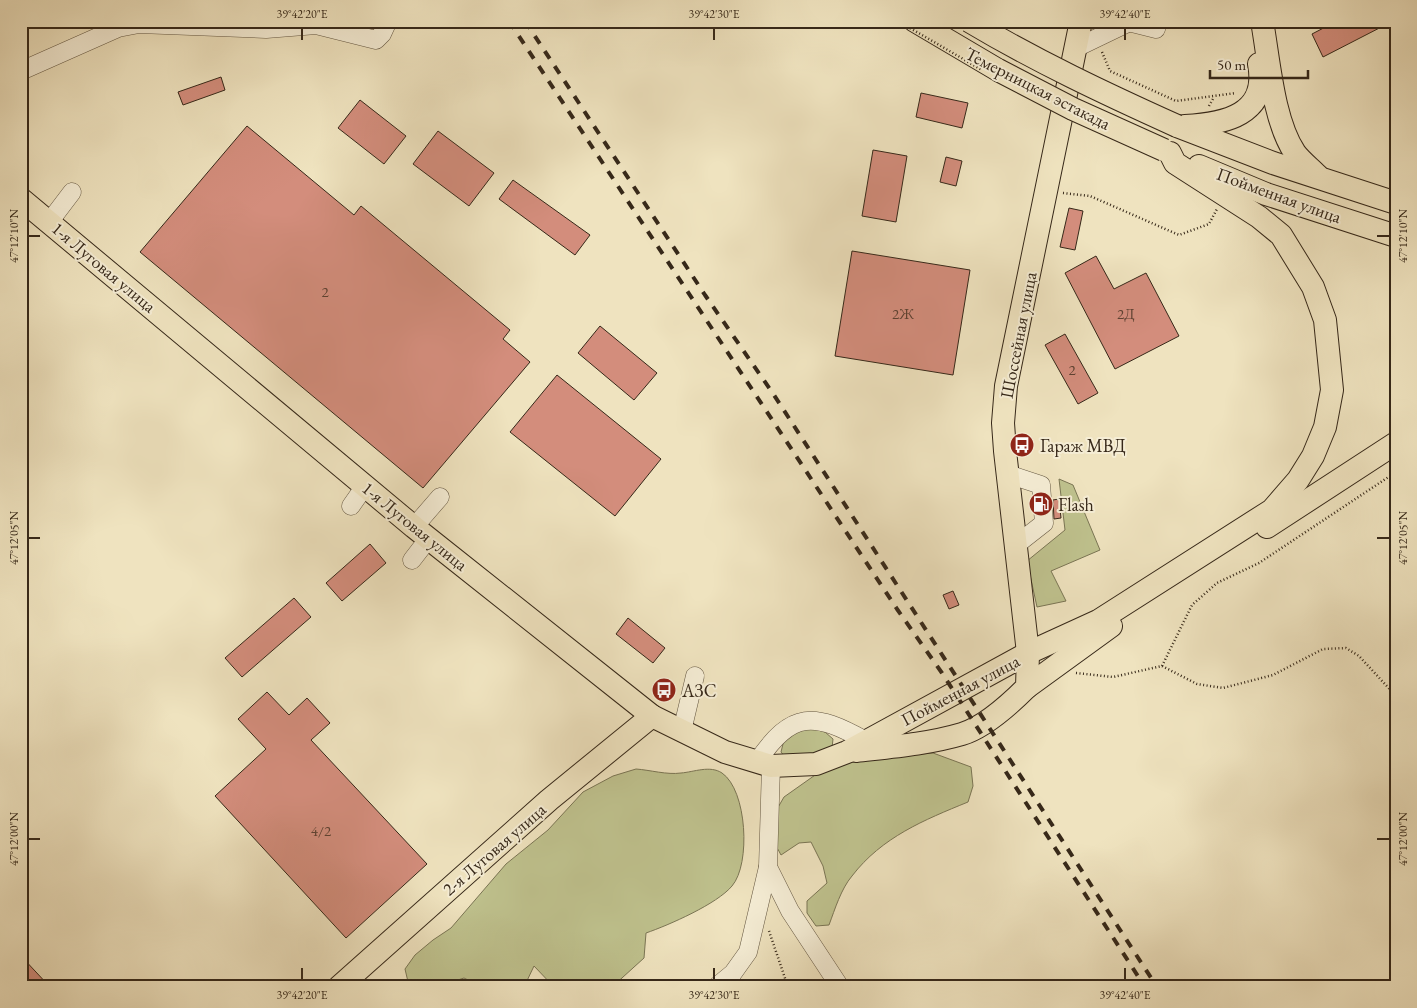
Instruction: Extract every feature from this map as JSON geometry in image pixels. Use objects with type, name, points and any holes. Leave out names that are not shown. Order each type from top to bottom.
[{"type":"main road","name":"Темерницкая эстакада","points":[[915,21],[998,70],[1073,109],[1167,152]]},
{"type":"main road","name":"Темерницкая эстакада","points":[[968,21],[1012,47],[1084,84],[1177,126]]},
{"type":"main road","name":"Шоссейная улица","points":[[1028,653],[1003,424],[1006,386],[1081,21]]},
{"type":"main road","points":[[1177,126],[1214,124],[1234,118],[1251,106],[1259,92],[1262,76],[1251,21]]},
{"type":"main road","points":[[1262,21],[1275,100],[1284,129],[1296,153],[1320,178]]},
{"type":"main road","name":"Пойменная улица","points":[[1177,126],[1273,163],[1396,203]]},
{"type":"main road","name":"Пойменная улица","points":[[1167,152],[1266,194],[1396,236]]},
{"type":"main road","points":[[1028,653],[1098,620],[1272,510],[1298,480],[1312,456],[1325,427],[1332,390],[1325,320],[1312,287],[1300,264],[1281,235],[1259,217],[1175,163],[1167,152]]},
{"type":"main road","name":"1-я Луговая улица","points":[[21,199],[50,221],[365,486],[652,716],[725,752],[764,764],[816,764],[856,746]]},
{"type":"main road","points":[[1027,687],[1108,628],[1396,443]]},
{"type":"main road","name":"Пойменная улица","points":[[856,746],[892,747],[964,734],[1004,709],[1027,687],[1028,653]]},
{"type":"main road","name":"Пойменная улица","points":[[856,746],[1028,653]]},
{"type":"main road","points":[[1028,653],[1054,667]]},
{"type":"main road","name":"2-я Луговая улица","points":[[339,987],[549,800],[652,716]]},
{"type":"street","points":[[21,72],[118,28],[139,24],[266,29],[316,25],[376,40],[382,34],[388,21]]},
{"type":"street","points":[[1076,48],[1132,22],[1156,29],[1158,21]]},
{"type":"street","points":[[50,221],[72,192]]},
{"type":"street","points":[[1008,474],[1041,485],[1044,523],[1016,545]]},
{"type":"street","points":[[351,506],[365,486]]},
{"type":"street","points":[[412,560],[422,532],[440,497]]},
{"type":"street","points":[[682,731],[695,676]]},
{"type":"street","points":[[716,987],[733,972],[748,952],[768,867],[764,764],[771,741],[785,728],[808,720],[836,724],[856,746]]},
{"type":"street","points":[[768,867],[790,911],[840,987]]},
{"type":"path","points":[[1097,38],[1110,71],[1176,101],[1243,92]]},
{"type":"path","points":[[1046,190],[1090,196],[1179,235],[1209,224],[1218,207]]},
{"type":"path","points":[[1162,666],[1192,605],[1217,583],[1259,562],[1396,472]]},
{"type":"path","points":[[1054,667],[1113,677],[1162,666],[1197,684],[1223,688],[1272,676],[1323,649],[1346,648],[1359,656],[1396,696]]},
{"type":"path","points":[[767,926],[788,987]]},
{"type":"green space","points":[[1059,479],[1073,485],[1100,550],[1051,571],[1066,601],[1037,607],[1027,561],[1065,530]]},
{"type":"green space","points":[[811,728],[825,732],[833,739],[832,748],[824,752],[786,758],[781,752],[784,740],[797,732]]},
{"type":"green space","points":[[933,753],[971,767],[973,786],[968,802],[920,823],[890,840],[864,862],[848,881],[829,925],[816,926],[807,913],[807,901],[827,883],[823,866],[811,842],[799,843],[781,855],[774,842],[773,816],[784,797],[835,761]]},
{"type":"green space","points":[[636,769],[676,773],[712,769],[722,773],[730,782],[737,795],[741,810],[744,845],[738,876],[725,893],[704,907],[646,933],[644,958],[612,987],[554,987],[534,966],[524,987],[474,987],[470,981],[464,978],[436,987],[409,986],[405,969],[415,955],[451,928],[506,864],[548,830],[583,792],[613,776]]},
{"type":"building","points":[[1337,21],[1393,21],[1323,57],[1312,34]]},
{"type":"building","points":[[221,77],[225,90],[183,105],[178,92]]},
{"type":"building","points":[[921,93],[968,103],[962,128],[916,117]]},
{"type":"building","points":[[360,100],[406,136],[384,164],[338,128]]},
{"type":"building","points":[[247,126],[354,215],[361,206],[510,330],[503,339],[530,362],[423,488],[140,252]]},
{"type":"building","points":[[438,131],[494,173],[469,206],[413,164]]},
{"type":"building","points":[[873,150],[907,156],[896,222],[862,216]]},
{"type":"building","points":[[946,157],[962,161],[956,186],[940,182]]},
{"type":"building","points":[[513,180],[590,235],[575,255],[499,199]]},
{"type":"building","points":[[1069,208],[1083,211],[1075,250],[1060,247]]},
{"type":"building","points":[[852,251],[970,270],[953,375],[835,356]]},
{"type":"building","points":[[1096,256],[1114,289],[1146,273],[1179,336],[1115,369],[1065,273]]},
{"type":"building","points":[[600,326],[657,373],[634,400],[578,353]]},
{"type":"building","points":[[1065,334],[1098,393],[1078,404],[1045,345]]},
{"type":"building","points":[[557,375],[661,459],[615,516],[510,432]]},
{"type":"building","points":[[1059,499],[1061,518],[1054,519],[1053,500]]},
{"type":"building","points":[[370,544],[386,563],[342,601],[326,583]]},
{"type":"building","points":[[953,591],[959,605],[949,609],[943,595]]},
{"type":"building","points":[[294,598],[311,617],[242,677],[225,658]]},
{"type":"building","points":[[628,618],[665,648],[653,663],[616,634]]},
{"type":"building","points":[[267,692],[289,715],[307,698],[330,723],[311,740],[427,864],[346,938],[215,796],[266,749],[238,719]]},
{"type":"building","points":[[21,956],[50,987],[21,987]]},
{"type":"railway","points":[[509,21],[897,609],[942,673],[1145,987]]},
{"type":"railway","points":[[525,21],[705,295],[774,395],[1157,987]]},
{"type":"place","name":"Гараж МВД","points":[[1022,445]]},
{"type":"place","name":"Flash","points":[[1041,504]]},
{"type":"place","name":"АЗС","points":[[664,690]]}]
